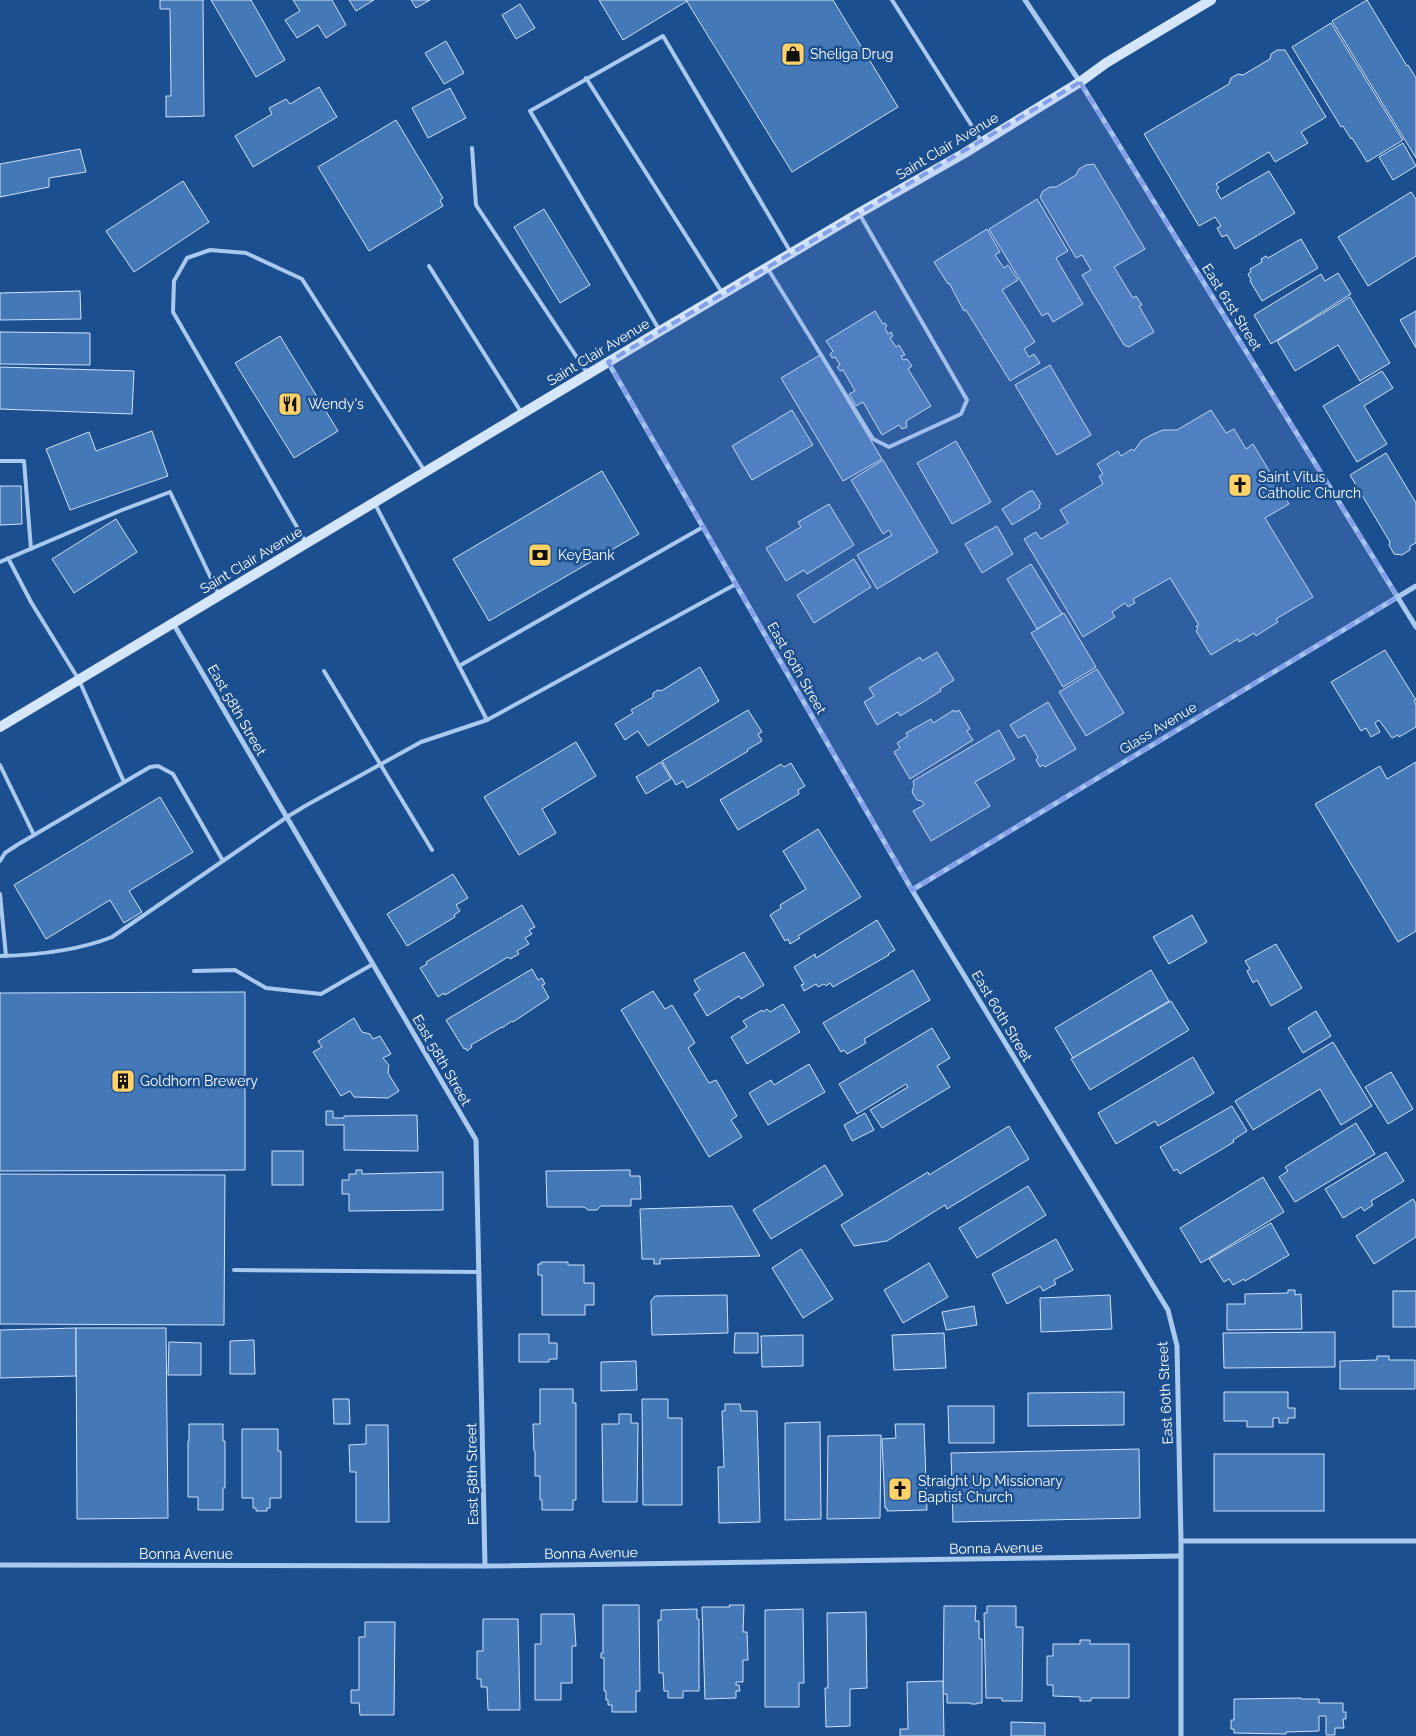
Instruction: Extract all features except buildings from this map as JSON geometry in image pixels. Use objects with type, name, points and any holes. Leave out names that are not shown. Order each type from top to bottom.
[{"type":"main road","name":"Saint Clair Avenue","points":[[0,727],[767,267],[982,142],[1080,82],[1106,63],[1211,0]]},
{"type":"street","name":"East 61st Street","points":[[1025,0],[1080,82],[1416,627]]},
{"type":"street","name":"East 60th Street","points":[[608,362],[912,890],[1168,1310],[1177,1346],[1181,1541],[1181,1736]]},
{"type":"street","name":"Glass Avenue","points":[[912,890],[1416,586]]},
{"type":"street","name":"East 58th Street","points":[[173,623],[476,1140],[485,1566]]},
{"type":"street","points":[[1181,1541],[1416,1541]]},
{"type":"street","name":"Bonna Avenue","points":[[0,1565],[485,1566],[1181,1556]]},
{"type":"lane","points":[[892,0],[982,142]]},
{"type":"lane","points":[[660,331],[530,111],[662,36],[791,253]]},
{"type":"lane","points":[[586,78],[723,294]]},
{"type":"lane","points":[[472,148],[476,205],[588,374]]},
{"type":"lane","points":[[767,267],[873,439],[889,447],[961,414],[967,400],[859,213]]},
{"type":"lane","points":[[306,543],[173,312],[174,281],[187,258],[210,250],[246,253],[302,279],[426,472]]},
{"type":"lane","points":[[429,266],[522,414]]},
{"type":"lane","points":[[0,461],[24,462],[31,549]]},
{"type":"lane","points":[[0,562],[122,510],[170,492],[219,596]]},
{"type":"lane","points":[[374,502],[486,720]]},
{"type":"lane","points":[[459,666],[703,527]]},
{"type":"lane","points":[[8,558],[31,602],[79,680],[124,782]]},
{"type":"lane","points":[[0,956],[77,948],[94,944],[112,936],[287,817],[421,742],[486,720],[736,584]]},
{"type":"lane","points":[[324,671],[432,850]]},
{"type":"lane","points":[[0,765],[34,835]]},
{"type":"lane","points":[[0,861],[5,852],[150,767],[158,766],[173,774],[223,861]]},
{"type":"lane","points":[[0,894],[6,956]]},
{"type":"lane","points":[[194,971],[235,970],[266,988],[321,994],[373,964]]},
{"type":"lane","points":[[234,1270],[479,1272]]},
{"type":"highlighted area","points":[[1080,82],[1398,597],[912,890],[608,362]]},
{"type":"place","name":"Sheliga Drug","points":[[793,54]]},
{"type":"place","name":"Wendy's","points":[[290,404]]},
{"type":"place","name":"Saint Vitus Catholic Church","points":[[1240,485]]},
{"type":"place","name":"KeyBank","points":[[540,555]]},
{"type":"place","name":"Goldhorn Brewery","points":[[123,1081]]},
{"type":"place","name":"Straight Up Missionary Baptist Church","points":[[900,1489]]}]
